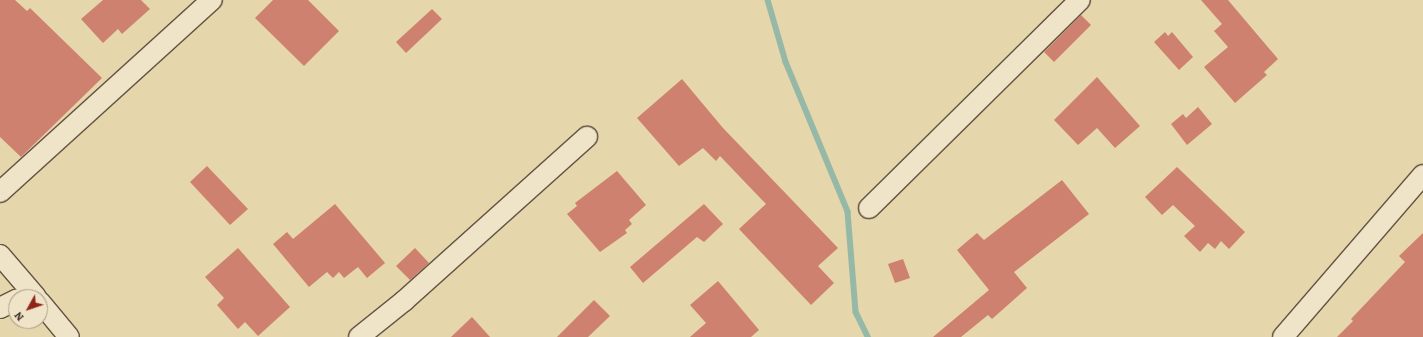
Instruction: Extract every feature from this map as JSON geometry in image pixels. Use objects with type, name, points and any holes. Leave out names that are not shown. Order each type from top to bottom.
[{"type":"street","points":[[0,192],[212,0]]},
{"type":"street","points":[[869,208],[1080,0]]},
{"type":"street","points":[[359,337],[404,301],[587,137]]},
{"type":"street","points":[[1282,337],[1423,175]]},
{"type":"street","points":[[0,255],[23,289]]},
{"type":"street","points":[[48,317],[69,337]]},
{"type":"building","points":[[0,0],[15,0],[27,11],[30,8],[102,78],[21,157],[0,137]]},
{"type":"building","points":[[103,0],[141,0],[150,9],[122,34],[118,29],[103,43],[81,19]]},
{"type":"building","points":[[273,0],[308,0],[339,31],[304,66],[255,18]]},
{"type":"building","points":[[1201,0],[1228,0],[1278,59],[1264,72],[1267,75],[1235,103],[1204,67],[1228,47],[1214,31],[1222,24]]},
{"type":"building","points":[[432,9],[442,19],[406,53],[396,42]]},
{"type":"building","points":[[1081,15],[1091,25],[1054,62],[1044,52]]},
{"type":"building","points":[[1165,32],[1168,36],[1172,32],[1193,57],[1179,70],[1154,42]]},
{"type":"building","points":[[1097,77],[1140,126],[1115,148],[1097,128],[1078,145],[1054,120]]},
{"type":"building","points":[[682,79],[723,128],[838,248],[818,266],[834,283],[811,305],[739,229],[766,204],[720,156],[716,161],[703,148],[679,166],[637,118]]},
{"type":"building","points":[[1198,107],[1212,124],[1187,145],[1171,124],[1183,114],[1186,118]]},
{"type":"building","points":[[207,166],[248,209],[230,225],[190,182]]},
{"type":"building","points":[[1177,167],[1245,232],[1229,249],[1221,241],[1215,249],[1208,243],[1200,252],[1184,236],[1195,226],[1173,205],[1162,215],[1145,197]]},
{"type":"building","points":[[617,171],[646,205],[629,220],[632,224],[625,230],[627,233],[600,252],[567,214],[577,206],[575,203]]},
{"type":"building","points":[[1062,180],[1089,214],[1014,272],[1027,288],[992,319],[988,315],[961,337],[933,337],[989,290],[957,250],[977,233],[984,240]]},
{"type":"building","points":[[335,204],[385,263],[367,278],[358,267],[344,278],[339,272],[333,278],[327,272],[309,287],[273,244],[287,232],[293,239]]},
{"type":"building","points":[[704,204],[723,224],[704,242],[697,237],[643,283],[630,267]]},
{"type":"building","points":[[1423,233],[1423,337],[1337,337],[1353,321],[1351,319],[1405,262],[1399,256]]},
{"type":"building","points":[[238,248],[290,307],[258,336],[245,322],[238,329],[217,305],[224,298],[205,277]]},
{"type":"building","points":[[415,248],[429,263],[410,280],[396,266]]},
{"type":"building","points":[[903,259],[910,278],[895,283],[888,264]]},
{"type":"building","points":[[718,281],[759,330],[751,337],[690,337],[706,323],[690,305]]},
{"type":"building","points":[[594,300],[610,316],[588,337],[557,337]]},
{"type":"building","points":[[472,317],[490,337],[451,337]]},
{"type":"waterway","points":[[768,0],[786,62],[848,212],[856,312],[868,337]]}]
